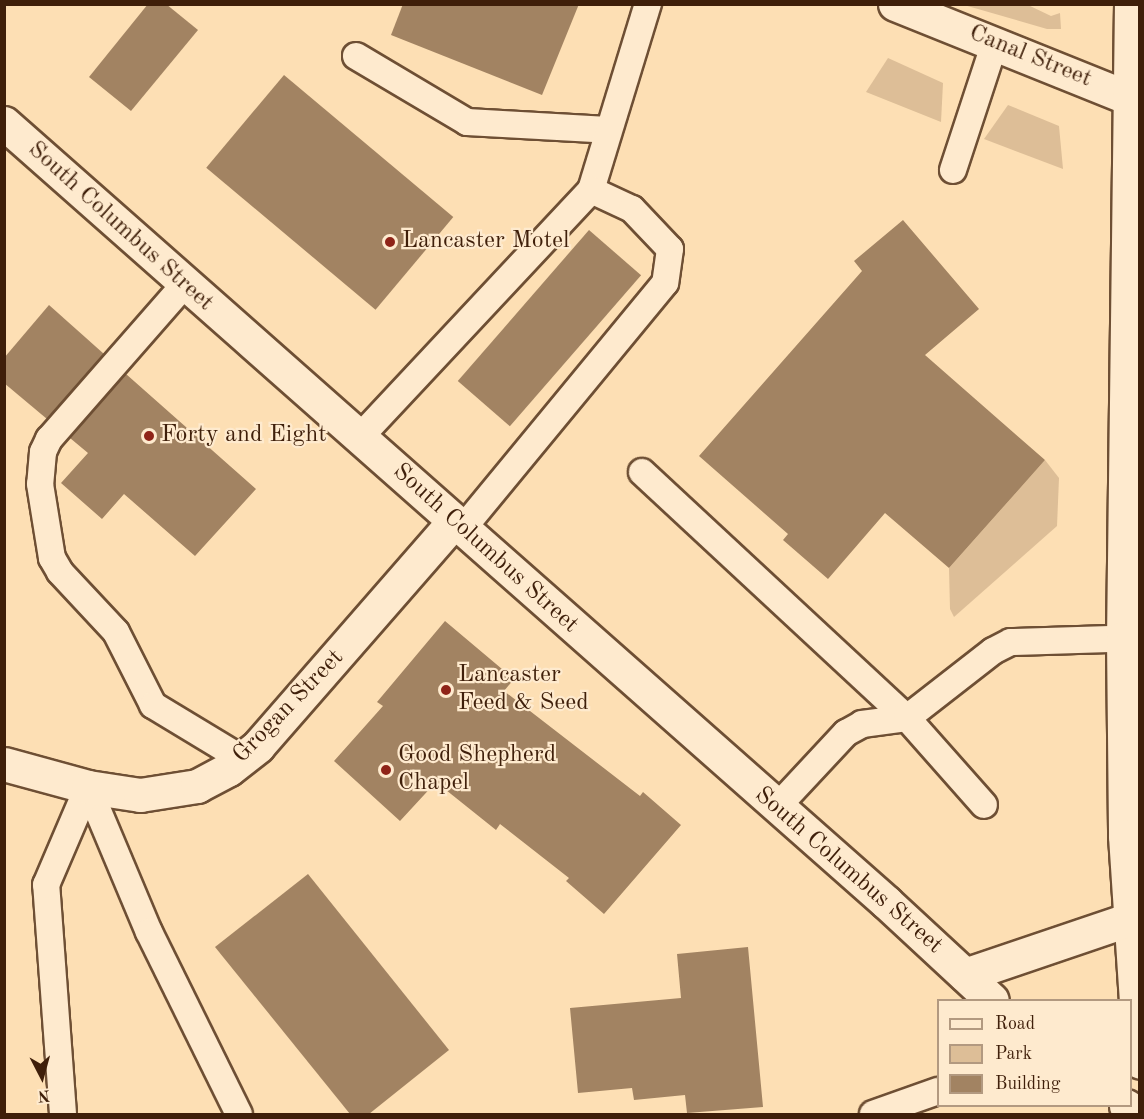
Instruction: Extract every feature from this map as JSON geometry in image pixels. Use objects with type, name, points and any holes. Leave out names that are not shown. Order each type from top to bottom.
[{"type":"street","name":"Canal Street","points":[[896,4],[1129,98]]},
{"type":"street","points":[[1131,4],[1129,98],[1134,144],[1131,638],[1125,836],[1134,930],[1140,1062]]},
{"type":"street","name":"South Columbus Street","points":[[4,123],[991,999]]},
{"type":"street","name":"Grogan Street","points":[[4,765],[88,787],[140,795],[169,793],[197,786],[242,759],[458,525]]},
{"type":"street","points":[[965,975],[1134,930]]},
{"type":"lane","points":[[359,438],[591,190],[648,4]]},
{"type":"lane","points":[[953,170],[995,42]]},
{"type":"lane","points":[[356,56],[467,122],[608,130]]},
{"type":"lane","points":[[458,525],[664,283],[670,249],[632,209],[591,190]]},
{"type":"lane","points":[[184,285],[49,439],[43,452],[40,484],[52,558],[60,572],[116,632],[153,705],[242,759]]},
{"type":"lane","points":[[642,472],[907,718],[984,805]]},
{"type":"lane","points":[[776,808],[846,733],[862,724],[907,718],[993,651],[1011,642],[1131,638]]},
{"type":"lane","points":[[63,1114],[46,885],[88,787]]},
{"type":"lane","points":[[88,787],[149,932],[239,1114]]},
{"type":"lane","points":[[873,1114],[937,1092]]},
{"type":"green space","points":[[964,5],[1028,5],[1051,16],[1060,13],[1061,29],[1047,29]]},
{"type":"green space","points":[[888,58],[943,83],[941,122],[866,92]]},
{"type":"green space","points":[[1008,105],[1059,126],[1063,169],[984,139]]},
{"type":"green space","points":[[1045,460],[1059,478],[1057,526],[954,617],[950,609],[949,568]]},
{"type":"building","points":[[148,4],[166,4],[198,30],[131,111],[89,77]]},
{"type":"building","points":[[403,4],[579,4],[542,95],[391,35]]},
{"type":"building","points":[[284,75],[453,217],[376,310],[206,168]]},
{"type":"building","points":[[903,220],[979,309],[925,355],[1045,460],[949,568],[885,513],[828,579],[783,540],[788,534],[699,456],[862,271],[854,261]]},
{"type":"building","points":[[589,230],[641,275],[510,426],[458,381]]},
{"type":"building","points":[[49,305],[104,354],[47,419],[4,383],[4,358]]},
{"type":"building","name":"Forty and Eight","points":[[126,374],[256,489],[195,556],[124,494],[102,519],[61,483],[88,453],[70,438]]},
{"type":"building","points":[[445,621],[514,679],[504,691],[640,796],[643,792],[681,825],[604,914],[566,881],[569,878],[500,824],[496,830],[436,782],[400,821],[334,761],[383,706],[377,702]]},
{"type":"building","points":[[308,874],[449,1050],[369,1114],[350,1114],[215,947]]},
{"type":"building","points":[[748,947],[763,1107],[687,1113],[685,1095],[634,1100],[632,1088],[578,1093],[570,1008],[681,998],[677,954]]},
{"type":"place","name":"Lancaster Motel","points":[[390,242]]},
{"type":"place","name":"Forty and Eight","points":[[149,436]]},
{"type":"place","name":"Lancaster Feed & Seed","points":[[446,690]]},
{"type":"place","name":"Good Shepherd Chapel","points":[[386,770]]}]
